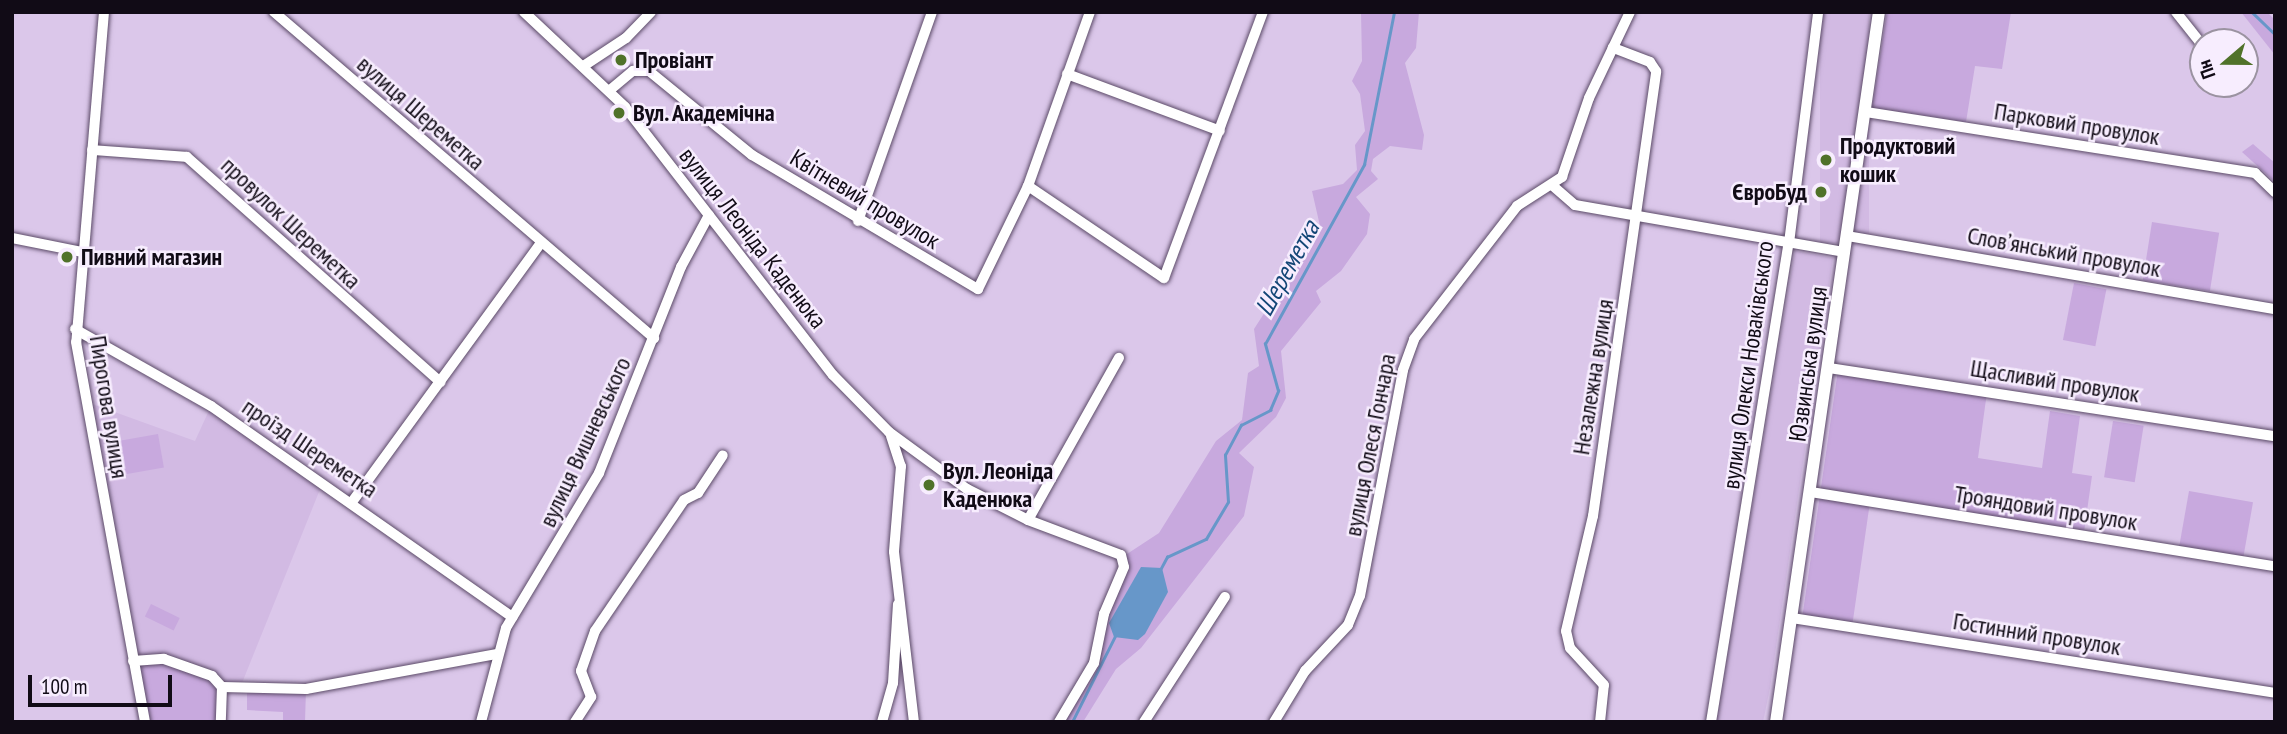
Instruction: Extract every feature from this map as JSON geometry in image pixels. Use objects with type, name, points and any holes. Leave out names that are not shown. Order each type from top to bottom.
[{"type":"main road","name":"Юзвинська вулиця","points":[[1776,722],[1879,12]]},
{"type":"street","name":"Пирогова вулиця","points":[[104,12],[75,329],[132,661],[145,722]]},
{"type":"street","name":"вулиця Шереметка","points":[[274,12],[540,244],[654,338]]},
{"type":"street","name":"вулиця Леоніда Каденюка","points":[[524,12],[610,90],[833,375],[889,432],[967,489],[1028,520],[1116,551],[1124,560],[1094,663],[1059,722]]},
{"type":"street","points":[[584,65],[625,38],[651,12]]},
{"type":"street","points":[[858,221],[932,12]]},
{"type":"street","points":[[1090,12],[1028,186],[1164,278],[1264,12]]},
{"type":"street","points":[[1630,12],[1589,98],[1564,172],[1553,186],[1575,205],[1844,253]]},
{"type":"street","name":"вулиця Олекси Новаківського","points":[[1710,722],[1789,243],[1818,12]]},
{"type":"street","points":[[2176,12],[2189,28]]},
{"type":"street","name":"Незалежна вулиця","points":[[1601,722],[1604,685],[1570,648],[1566,631],[1593,516],[1638,218],[1656,71],[1650,62],[1613,48]]},
{"type":"street","name":"Квітневий провулок","points":[[610,90],[633,71],[649,71],[739,146],[858,221],[978,289],[1028,186]]},
{"type":"street","points":[[1067,74],[1220,131]]},
{"type":"street","name":"Парковий провулок","points":[[1866,112],[2255,173],[2275,192]]},
{"type":"street","name":"провулок Шереметка","points":[[92,150],[187,157],[440,382]]},
{"type":"street","name":"вулиця Олеся Гончара","points":[[1274,722],[1298,680],[1343,632],[1358,603],[1403,370],[1414,339],[1517,206],[1553,186]]},
{"type":"street","name":"вулиця Вишневського","points":[[481,722],[496,654],[512,617],[586,499],[681,267],[709,215]]},
{"type":"street","name":"Словʼянський провулок","points":[[1847,236],[2275,309]]},
{"type":"street","points":[[12,238],[82,252]]},
{"type":"street","points":[[352,502],[540,244]]},
{"type":"street","name":"проїзд Шереметка","points":[[75,329],[211,406],[352,502],[512,617]]},
{"type":"street","points":[[1028,520],[1119,358]]},
{"type":"street","name":"Щасливий провулок","points":[[1829,368],[2275,436]]},
{"type":"street","name":"вулиця Леоніда Каденюка","points":[[889,432],[901,466],[894,552],[914,722]]},
{"type":"street","points":[[575,722],[591,697],[581,671],[595,631],[684,500],[698,493],[723,455]]},
{"type":"street","name":"Трояндовий провулок","points":[[1811,492],[2275,566]]},
{"type":"street","points":[[1144,722],[1225,597]]},
{"type":"street","name":"вулиця Леоніда Каденюка","points":[[882,722],[893,683],[894,621],[899,600]]},
{"type":"street","name":"Гостинний провулок","points":[[1792,618],[2275,693]]},
{"type":"street","points":[[222,687],[306,689],[496,654]]},
{"type":"street","points":[[132,661],[164,659],[212,676],[222,687],[221,722]]},
{"type":"shaded area","points":[[1361,12],[1419,12],[1416,48],[1405,63],[1424,135],[1422,150],[1390,146],[1373,159],[1371,171],[1378,179],[1356,197],[1370,214],[1367,234],[1341,271],[1316,291],[1321,302],[1281,351],[1286,398],[1276,417],[1239,453],[1254,467],[1244,516],[1141,648],[1116,669],[1083,722],[1059,722],[1082,686],[1127,554],[1159,533],[1216,441],[1242,420],[1248,373],[1259,366],[1254,329],[1320,226],[1312,191],[1343,184],[1357,170],[1355,145],[1365,131],[1360,94],[1352,81],[1362,61]]},
{"type":"shaded area","points":[[1820,12],[1869,12],[1869,243],[1820,243]]},
{"type":"shaded area","points":[[1887,12],[2011,12],[2002,69],[1975,66],[1966,122],[1872,108]]},
{"type":"shaded area","points":[[2241,12],[2267,12],[2275,20],[2275,55],[2259,35],[2259,28],[2254,28]]},
{"type":"shaded area","points":[[2253,144],[2275,163],[2275,182],[2242,152]]},
{"type":"shaded area","points":[[2152,222],[2219,233],[2210,291],[2143,280]]},
{"type":"shaded area","points":[[1795,251],[1833,258],[1770,688],[1763,722],[1716,722]]},
{"type":"shaded area","points":[[2074,283],[2106,289],[2095,346],[2063,340]]},
{"type":"shaded area","points":[[1838,370],[1987,392],[1978,458],[2042,468],[2050,411],[2080,416],[2072,473],[2092,476],[2084,532],[1870,502],[1852,627],[1802,619]]},
{"type":"shaded area","points":[[84,401],[195,441],[211,406],[323,482],[240,688],[133,661]]},
{"type":"shaded area","points":[[2113,421],[2144,426],[2135,482],[2104,477]]},
{"type":"shaded area","points":[[158,434],[164,467],[119,475],[113,442]]},
{"type":"shaded area","points":[[2189,491],[2253,502],[2243,559],[2179,548]]},
{"type":"shaded area","points":[[151,604],[180,618],[174,631],[145,617]]},
{"type":"shaded area","points":[[164,659],[218,681],[221,722],[146,722],[133,661]]},
{"type":"shaded area","points":[[247,688],[306,689],[305,722],[283,722],[283,712],[247,710]]},
{"type":"water","points":[[1141,567],[1162,568],[1168,592],[1145,634],[1138,640],[1114,637],[1109,623]]},
{"type":"waterway","name":"Шереметка","points":[[1160,570],[1167,557],[1206,539],[1228,502],[1225,455],[1241,425],[1270,410],[1278,391],[1265,344],[1364,165],[1394,12]]},
{"type":"waterway","name":"Шереметка","points":[[2252,12],[2275,34]]},
{"type":"waterway","name":"Шереметка","points":[[1072,722],[1115,636]]},
{"type":"place","name":"Провіант","points":[[621,60]]},
{"type":"place","name":"Вул. Академічна","points":[[619,113]]},
{"type":"place","name":"Продуктовий кошик","points":[[1826,160]]},
{"type":"place","name":"ЄвроБуд","points":[[1821,192]]},
{"type":"place","name":"Пивний магазин","points":[[67,257]]},
{"type":"place","name":"Вул. Леоніда Каденюка","points":[[929,485]]}]
